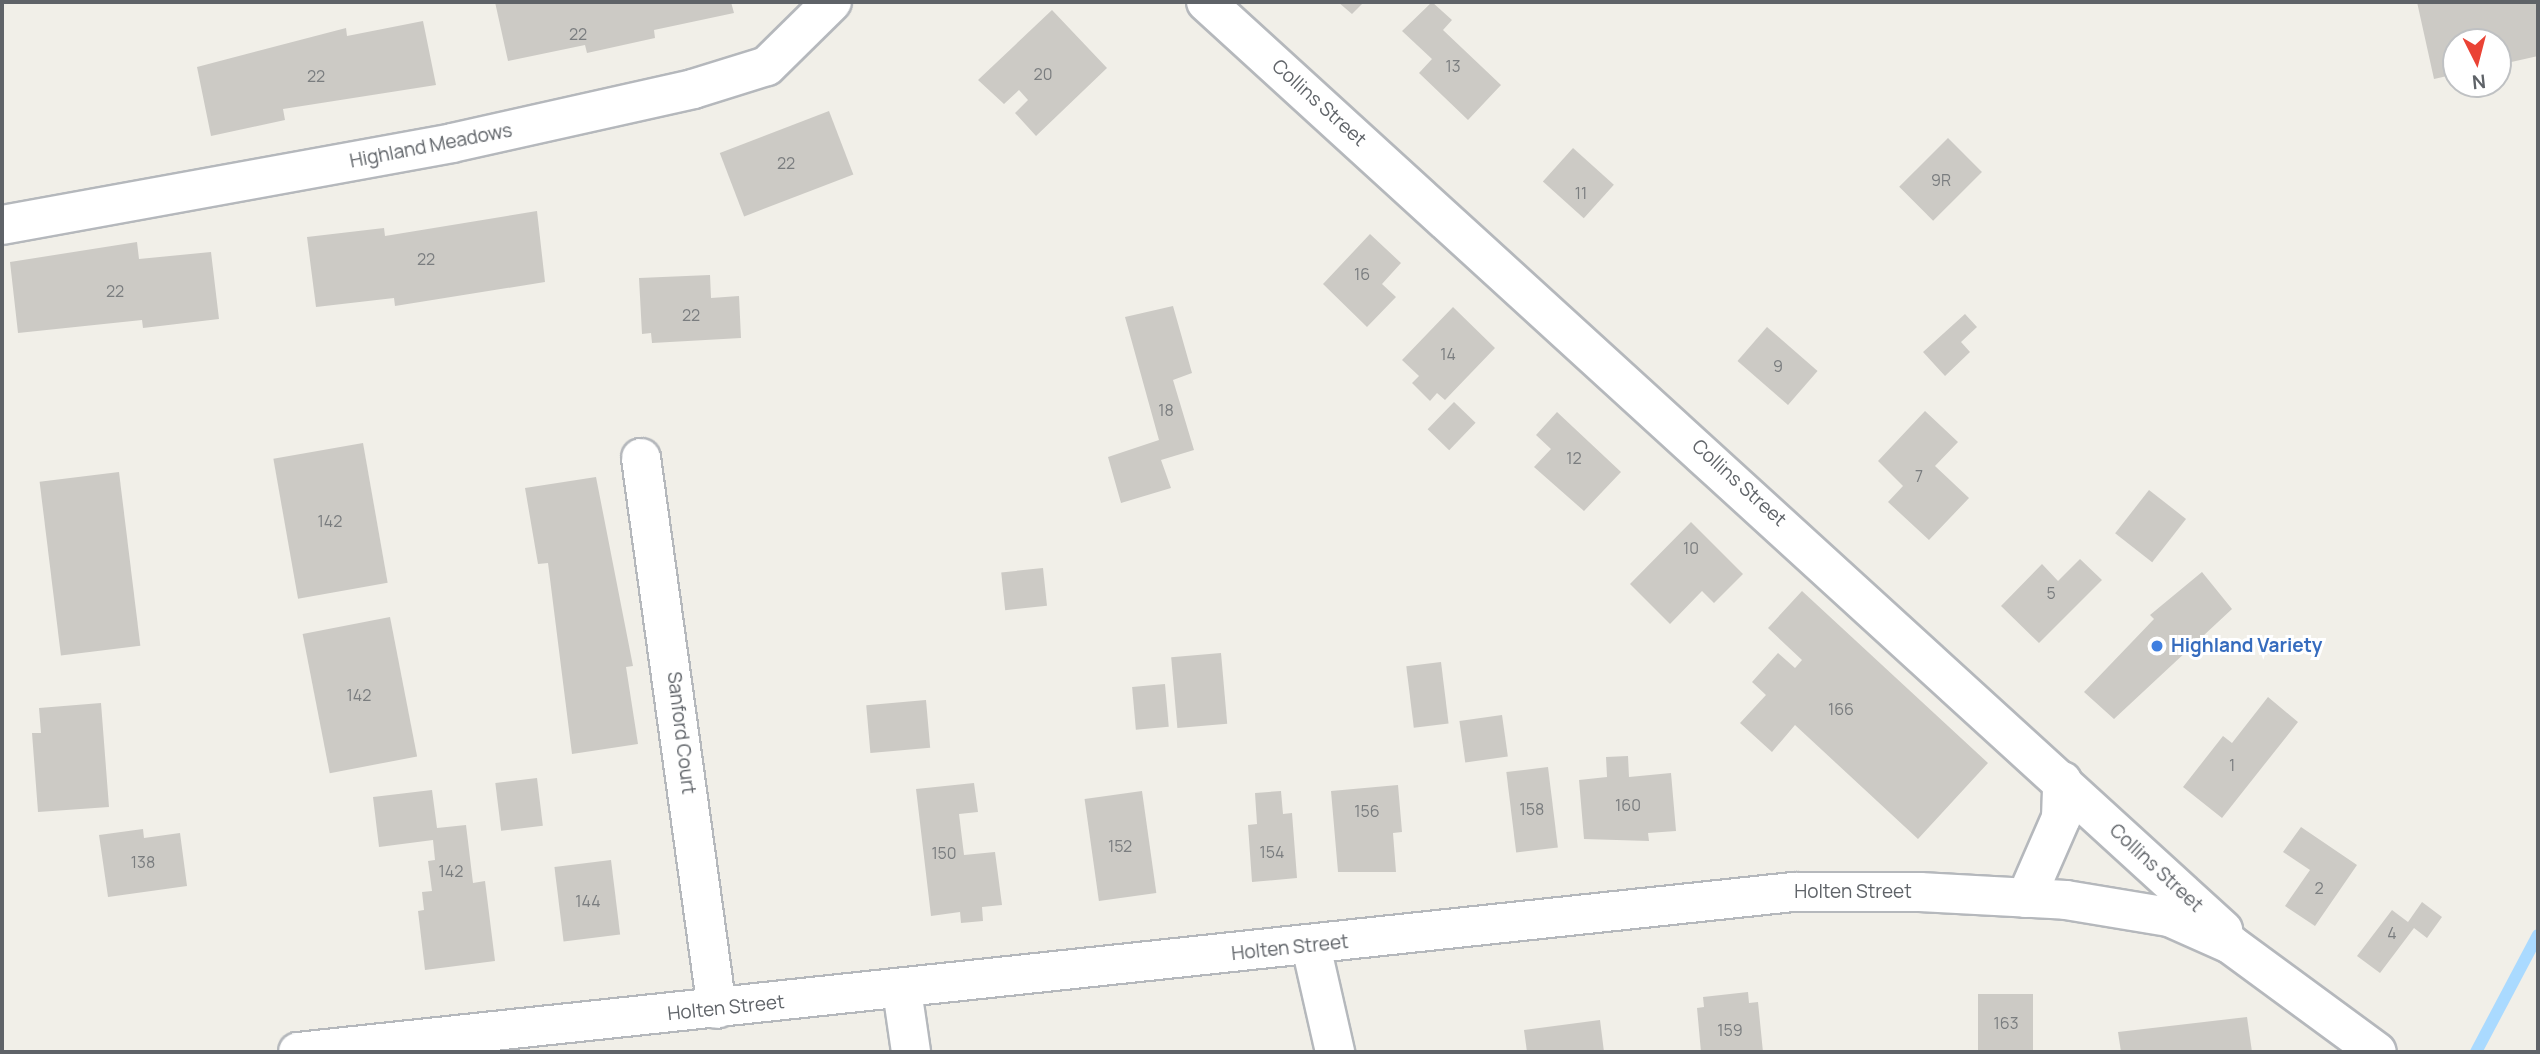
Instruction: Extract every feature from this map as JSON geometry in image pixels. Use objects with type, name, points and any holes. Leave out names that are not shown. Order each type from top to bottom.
[{"type":"main road","name":"Highland Meadows","points":[[2,225],[452,143],[692,89],[767,65],[832,2]]},
{"type":"main road","name":"Collins Street","points":[[1206,2],[2267,971]]},
{"type":"main road","name":"Sanford Court","points":[[641,458],[718,1009]]},
{"type":"main road","points":[[2026,898],[2061,818],[2062,781]]},
{"type":"main road","name":"Holten Street","points":[[298,1052],[902,990],[1793,892],[2026,898],[2169,917],[2203,930],[2267,971]]},
{"type":"main road","points":[[1311,946],[1335,1052]]},
{"type":"main road","points":[[2267,971],[2377,1052]]},
{"type":"main road","points":[[902,990],[911,1052]]},
{"type":"building","points":[[495,2],[731,2],[734,13],[654,30],[655,38],[587,53],[585,45],[508,61]]},
{"type":"building","points":[[1338,2],[1364,2],[1352,14]]},
{"type":"building","points":[[1432,2],[1452,20],[1443,30],[1501,85],[1468,120],[1419,73],[1432,59],[1402,31]]},
{"type":"building","points":[[2417,2],[2538,2],[2538,56],[2512,62],[2512,28],[2442,28],[2442,77],[2434,79]]},
{"type":"building","points":[[1052,10],[1107,68],[1036,136],[1015,113],[1028,100],[1019,90],[1004,104],[978,80]]},
{"type":"building","points":[[423,21],[436,85],[283,109],[285,120],[211,136],[197,67],[346,28],[347,36]]},
{"type":"building","points":[[829,111],[853,174],[744,216],[720,153]]},
{"type":"building","points":[[1948,138],[1982,172],[1933,221],[1899,187]]},
{"type":"building","points":[[1573,148],[1614,185],[1584,218],[1543,181]]},
{"type":"building","points":[[537,211],[545,282],[395,306],[394,298],[316,307],[307,237],[384,228],[385,236]]},
{"type":"building","points":[[1370,234],[1401,263],[1382,284],[1396,297],[1367,327],[1323,284]]},
{"type":"building","points":[[137,242],[139,259],[211,252],[219,319],[143,328],[142,320],[18,333],[10,262]]},
{"type":"building","points":[[710,275],[711,298],[739,296],[741,338],[652,343],[651,333],[642,334],[639,278]]},
{"type":"building","points":[[1173,306],[1192,373],[1173,380],[1194,450],[1161,460],[1171,488],[1121,503],[1108,457],[1159,440],[1125,317]]},
{"type":"building","points":[[1453,307],[1495,348],[1445,400],[1437,393],[1430,401],[1412,383],[1419,376],[1402,360]]},
{"type":"building","points":[[1965,314],[1977,327],[1961,342],[1970,352],[1945,376],[1923,352]]},
{"type":"building","points":[[1767,327],[1818,371],[1788,405],[1737,361]]},
{"type":"building","points":[[1454,402],[1476,423],[1449,450],[1428,429]]},
{"type":"building","points":[[1925,411],[1958,442],[1935,466],[1969,498],[1929,540],[1888,502],[1903,486],[1878,461]]},
{"type":"building","points":[[1557,412],[1621,472],[1584,511],[1534,467],[1551,449],[1536,435]]},
{"type":"building","points":[[363,443],[388,583],[298,599],[273,459]]},
{"type":"building","points":[[119,472],[140,646],[61,655],[40,482]]},
{"type":"building","points":[[596,477],[633,666],[626,667],[638,744],[572,754],[548,563],[538,564],[525,488]]},
{"type":"building","points":[[2149,490],[2186,519],[2152,562],[2115,533]]},
{"type":"building","points":[[1691,522],[1743,574],[1714,603],[1702,591],[1670,624],[1630,584]]},
{"type":"building","points":[[2080,559],[2102,580],[2039,643],[2001,606],[2042,564],[2058,581]]},
{"type":"building","points":[[1043,568],[1047,606],[1005,610],[1001,572]]},
{"type":"building","name":"Highland Variety","points":[[2202,572],[2232,609],[2114,719],[2084,692],[2154,619],[2150,615]]},
{"type":"building","points":[[1802,591],[1988,763],[1918,839],[1795,725],[1772,752],[1740,723],[1766,695],[1752,682],[1778,653],[1795,668],[1802,660],[1768,628]]},
{"type":"building","points":[[390,617],[417,756],[330,773],[303,634]]},
{"type":"building","points":[[1221,653],[1227,724],[1177,728],[1171,657]]},
{"type":"building","points":[[1441,662],[1449,724],[1414,728],[1406,666]]},
{"type":"building","points":[[1165,684],[1169,727],[1136,730],[1132,687]]},
{"type":"building","points":[[2268,697],[2298,722],[2222,818],[2183,787],[2223,736],[2232,743]]},
{"type":"building","points":[[926,700],[930,748],[870,753],[866,705]]},
{"type":"building","points":[[101,703],[109,807],[38,812],[32,733],[41,733],[39,708]]},
{"type":"building","points":[[1502,715],[1508,757],[1465,763],[1459,721]]},
{"type":"building","points":[[1628,756],[1629,777],[1671,773],[1676,831],[1648,833],[1649,841],[1584,839],[1579,780],[1607,777],[1606,757]]},
{"type":"building","points":[[1548,767],[1558,847],[1516,853],[1506,772]]},
{"type":"building","points":[[537,778],[543,826],[501,831],[495,783]]},
{"type":"building","points":[[974,783],[978,812],[959,814],[964,855],[995,852],[1002,905],[982,907],[983,921],[961,923],[960,912],[931,916],[916,789]]},
{"type":"building","points":[[1398,785],[1402,832],[1393,833],[1396,872],[1338,872],[1331,791]]},
{"type":"building","points":[[432,790],[437,828],[466,825],[473,883],[485,881],[495,961],[425,970],[418,911],[424,910],[422,892],[432,891],[428,861],[435,860],[433,840],[379,847],[373,797]]},
{"type":"building","points":[[1142,791],[1156,893],[1099,901],[1085,799]]},
{"type":"building","points":[[1281,791],[1283,814],[1292,813],[1297,878],[1252,882],[1248,825],[1257,824],[1255,793]]},
{"type":"building","points":[[2301,827],[2357,865],[2315,926],[2285,906],[2310,870],[2283,852]]},
{"type":"building","points":[[143,829],[144,838],[180,833],[187,886],[108,897],[99,835]]},
{"type":"building","points":[[611,860],[620,934],[564,941],[554,867]]},
{"type":"building","points":[[2422,902],[2442,917],[2427,938],[2414,928],[2380,973],[2357,956],[2392,910],[2408,922]]},
{"type":"building","points":[[1748,992],[1749,1003],[1758,1002],[1763,1052],[1701,1052],[1697,1008],[1704,1007],[1703,997]]},
{"type":"building","points":[[1978,994],[2033,994],[2033,1052],[1978,1052]]},
{"type":"building","points":[[2247,1017],[2252,1052],[2121,1052],[2118,1032]]},
{"type":"building","points":[[1600,1020],[1604,1052],[1527,1052],[1524,1030]]},
{"type":"waterway","points":[[2476,1052],[2538,935]]},
{"type":"place","name":"Highland Variety","points":[[2157,646]]}]
